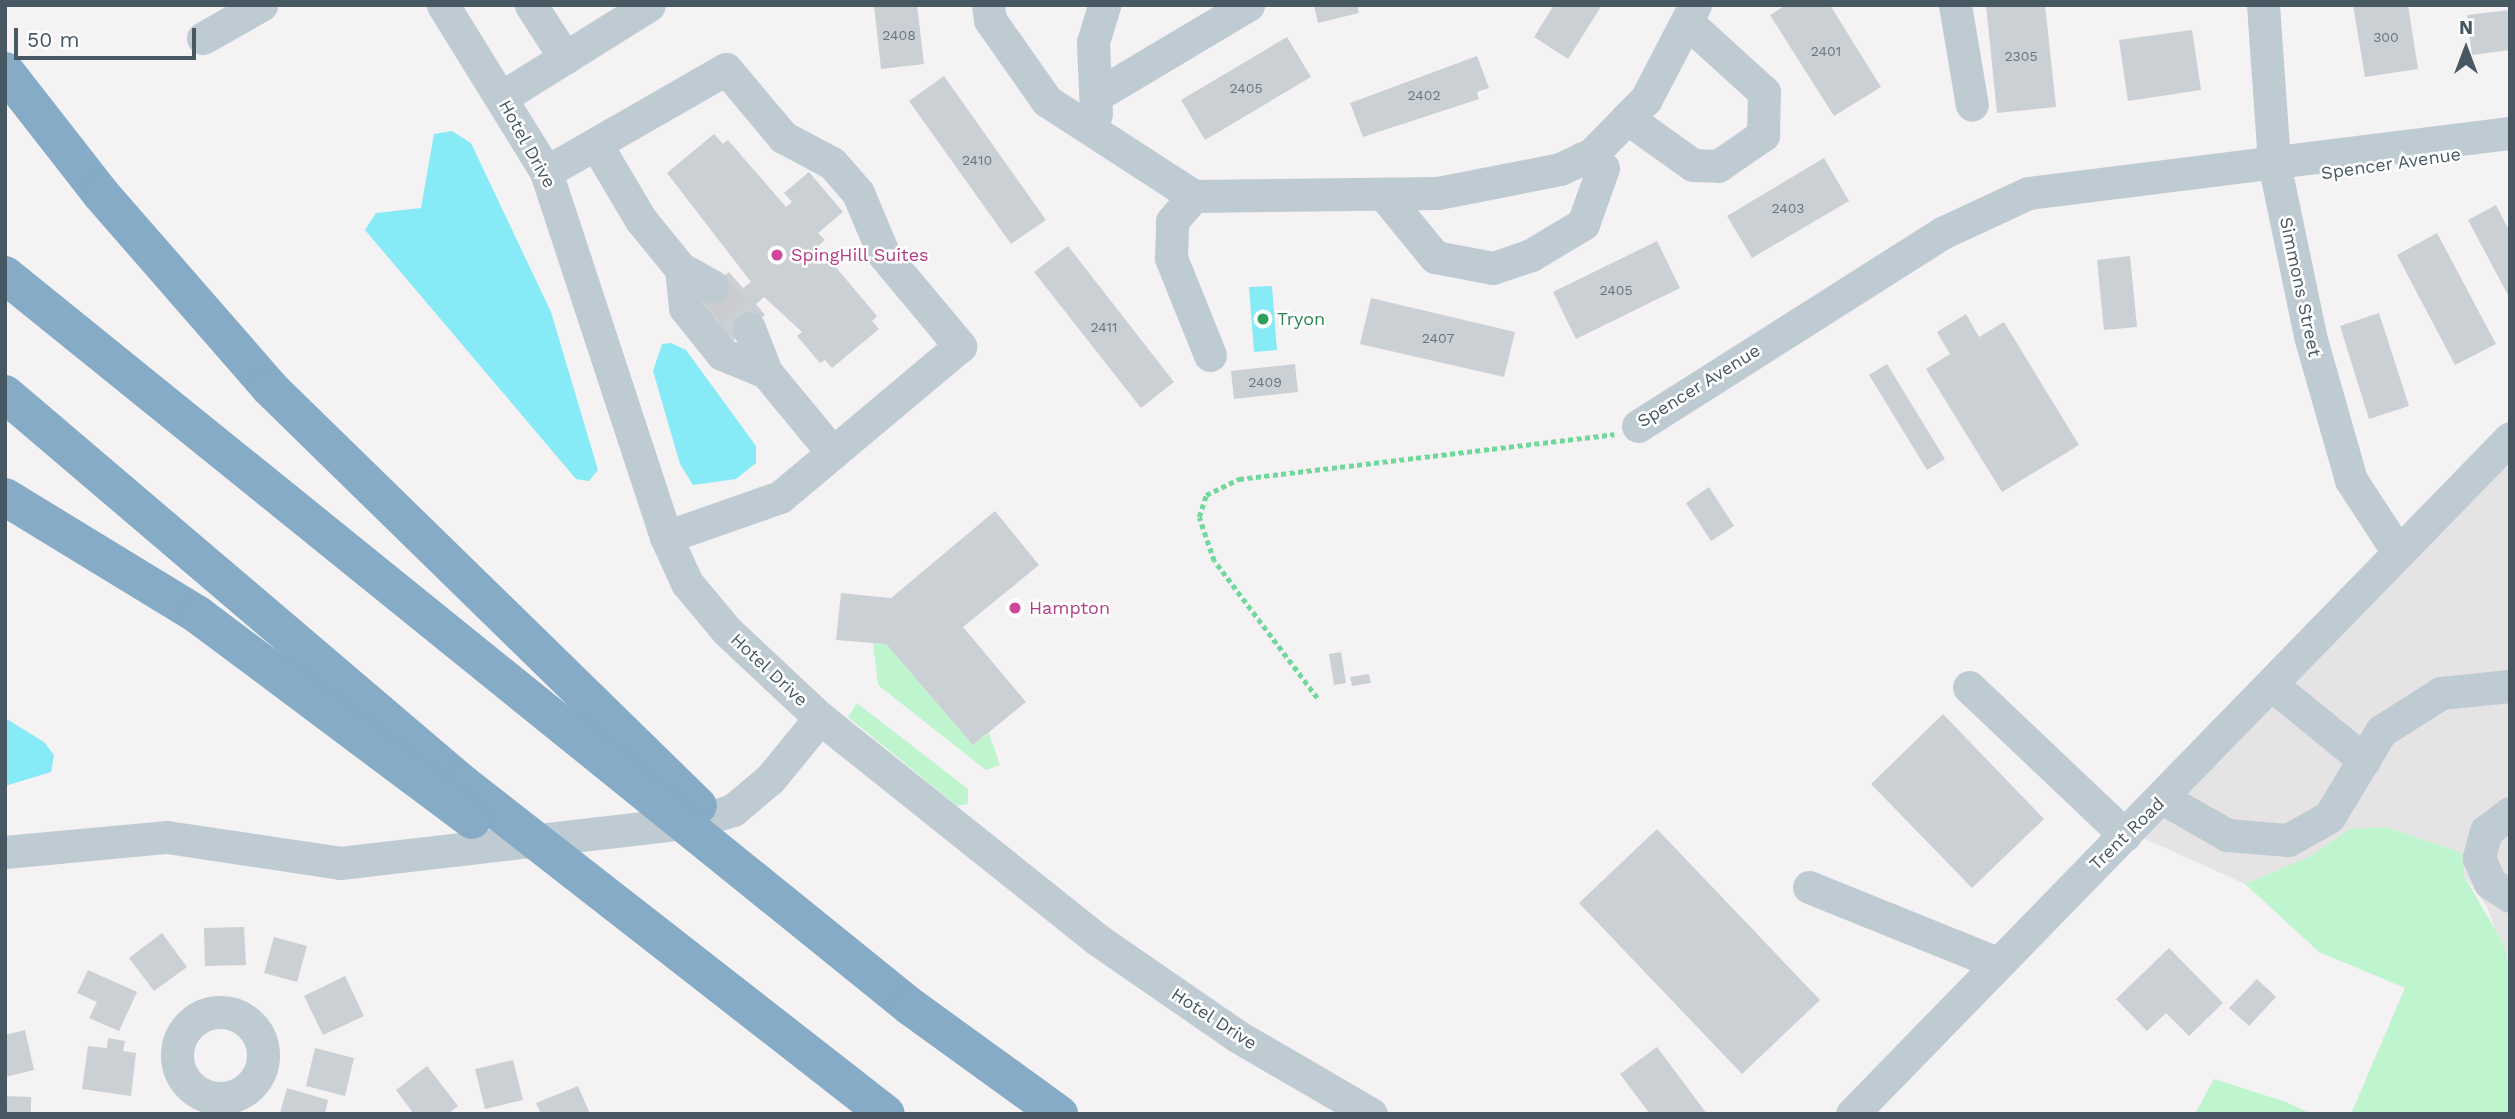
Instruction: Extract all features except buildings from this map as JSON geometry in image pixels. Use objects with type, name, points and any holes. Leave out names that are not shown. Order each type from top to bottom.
[{"type":"highway","points":[[5,71],[142,243],[270,388],[645,756],[766,880],[911,1007],[1059,1114]]},
{"type":"highway","points":[[5,275],[605,761],[766,880]]},
{"type":"highway","points":[[5,394],[445,786]]},
{"type":"highway","points":[[5,497],[198,615],[445,786],[759,1016],[886,1114]]},
{"type":"street","points":[[203,38],[261,5]]},
{"type":"street","name":"Hotel Drive","points":[[443,5],[546,172],[666,537],[687,583],[727,631],[820,718],[1098,940],[1237,1036],[1371,1114]]},
{"type":"street","points":[[531,5],[565,58]]},
{"type":"street","points":[[502,97],[649,5]]},
{"type":"street","points":[[988,5],[990,20],[1047,101],[1096,130],[1194,197],[1385,196],[1503,186],[1581,158],[1646,99],[1691,14],[1764,92],[1763,135],[1718,166],[1693,165],[1627,118]]},
{"type":"street","points":[[1096,130],[1097,95],[1093,42],[1104,5]]},
{"type":"street","points":[[1097,95],[1248,5]]},
{"type":"street","points":[[1955,5],[1972,105]]},
{"type":"street","name":"Simmons Street","points":[[2263,5],[2274,163],[2333,433],[2351,480],[2398,552]]},
{"type":"street","points":[[546,172],[726,69],[783,137],[832,163],[858,193],[884,255],[960,346],[780,497],[666,537]]},
{"type":"street","name":"Spencer Avenue","points":[[1638,426],[1986,210],[2028,193],[2510,133]]},
{"type":"street","points":[[596,144],[641,220],[681,269],[712,286]]},
{"type":"street","name":"Spencer Avenue","points":[[2274,163],[2315,176],[2510,148]]},
{"type":"street","points":[[1385,196],[1435,257],[1493,268],[1531,255],[1583,224],[1603,168],[1581,158]]},
{"type":"street","points":[[1194,197],[1172,221],[1171,258],[1210,355]]},
{"type":"street","points":[[681,269],[685,308],[722,354],[766,372]]},
{"type":"street","points":[[749,328],[766,372],[833,453]]},
{"type":"street","name":"Trent Road","points":[[1852,1114],[1996,962],[2164,799],[2510,438]]},
{"type":"street","points":[[2272,685],[2364,760]]},
{"type":"street","points":[[2164,799],[2227,835],[2288,840],[2329,817],[2381,731],[2441,693],[2510,686]]},
{"type":"street","points":[[1969,687],[2125,835]]},
{"type":"street","points":[[5,852],[167,837],[340,863],[693,822],[733,810],[770,779],[820,718]]},
{"type":"street","points":[[2510,813],[2486,831],[2479,858],[2490,883],[2510,896]]},
{"type":"street","points":[[1809,887],[1996,962]]},
{"type":"path","name":"Spencer Avenue","points":[[1317,698],[1214,561],[1199,517],[1206,495],[1238,479],[1569,444],[1638,426]]},
{"type":"shaded area","points":[[2510,460],[2510,974],[2487,906],[2464,876],[2461,853],[2386,827],[2345,833],[2309,857],[2245,884],[2139,836]]},
{"type":"green space","points":[[873,643],[886,644],[973,745],[989,733],[1000,765],[986,770],[878,685]]},
{"type":"green space","points":[[857,703],[968,789],[968,804],[957,806],[848,717]]},
{"type":"green space","points":[[2386,827],[2462,853],[2464,876],[2504,945],[2510,974],[2510,1114],[2351,1114],[2405,988],[2319,952],[2245,884],[2309,857],[2350,829]]},
{"type":"green space","points":[[2214,1079],[2286,1102],[2312,1114],[2195,1114]]},
{"type":"water","points":[[452,131],[471,143],[551,312],[598,470],[589,481],[576,479],[365,230],[376,213],[421,208],[434,134]]},
{"type":"water","name":"Tryon","points":[[1272,286],[1277,350],[1254,352],[1249,287]]},
{"type":"water","points":[[671,343],[686,350],[756,446],[756,463],[736,479],[693,485],[680,464],[653,371],[662,344]]},
{"type":"water","points":[[5,718],[44,742],[54,755],[51,772],[5,786]]},
{"type":"tunnel","points":[[712,286],[749,328]]},
{"type":"place","name":"SpingHill Suites","points":[[777,255]]},
{"type":"place","name":"Tryon","points":[[1263,319]]},
{"type":"place","name":"Hampton","points":[[1015,608]]}]
